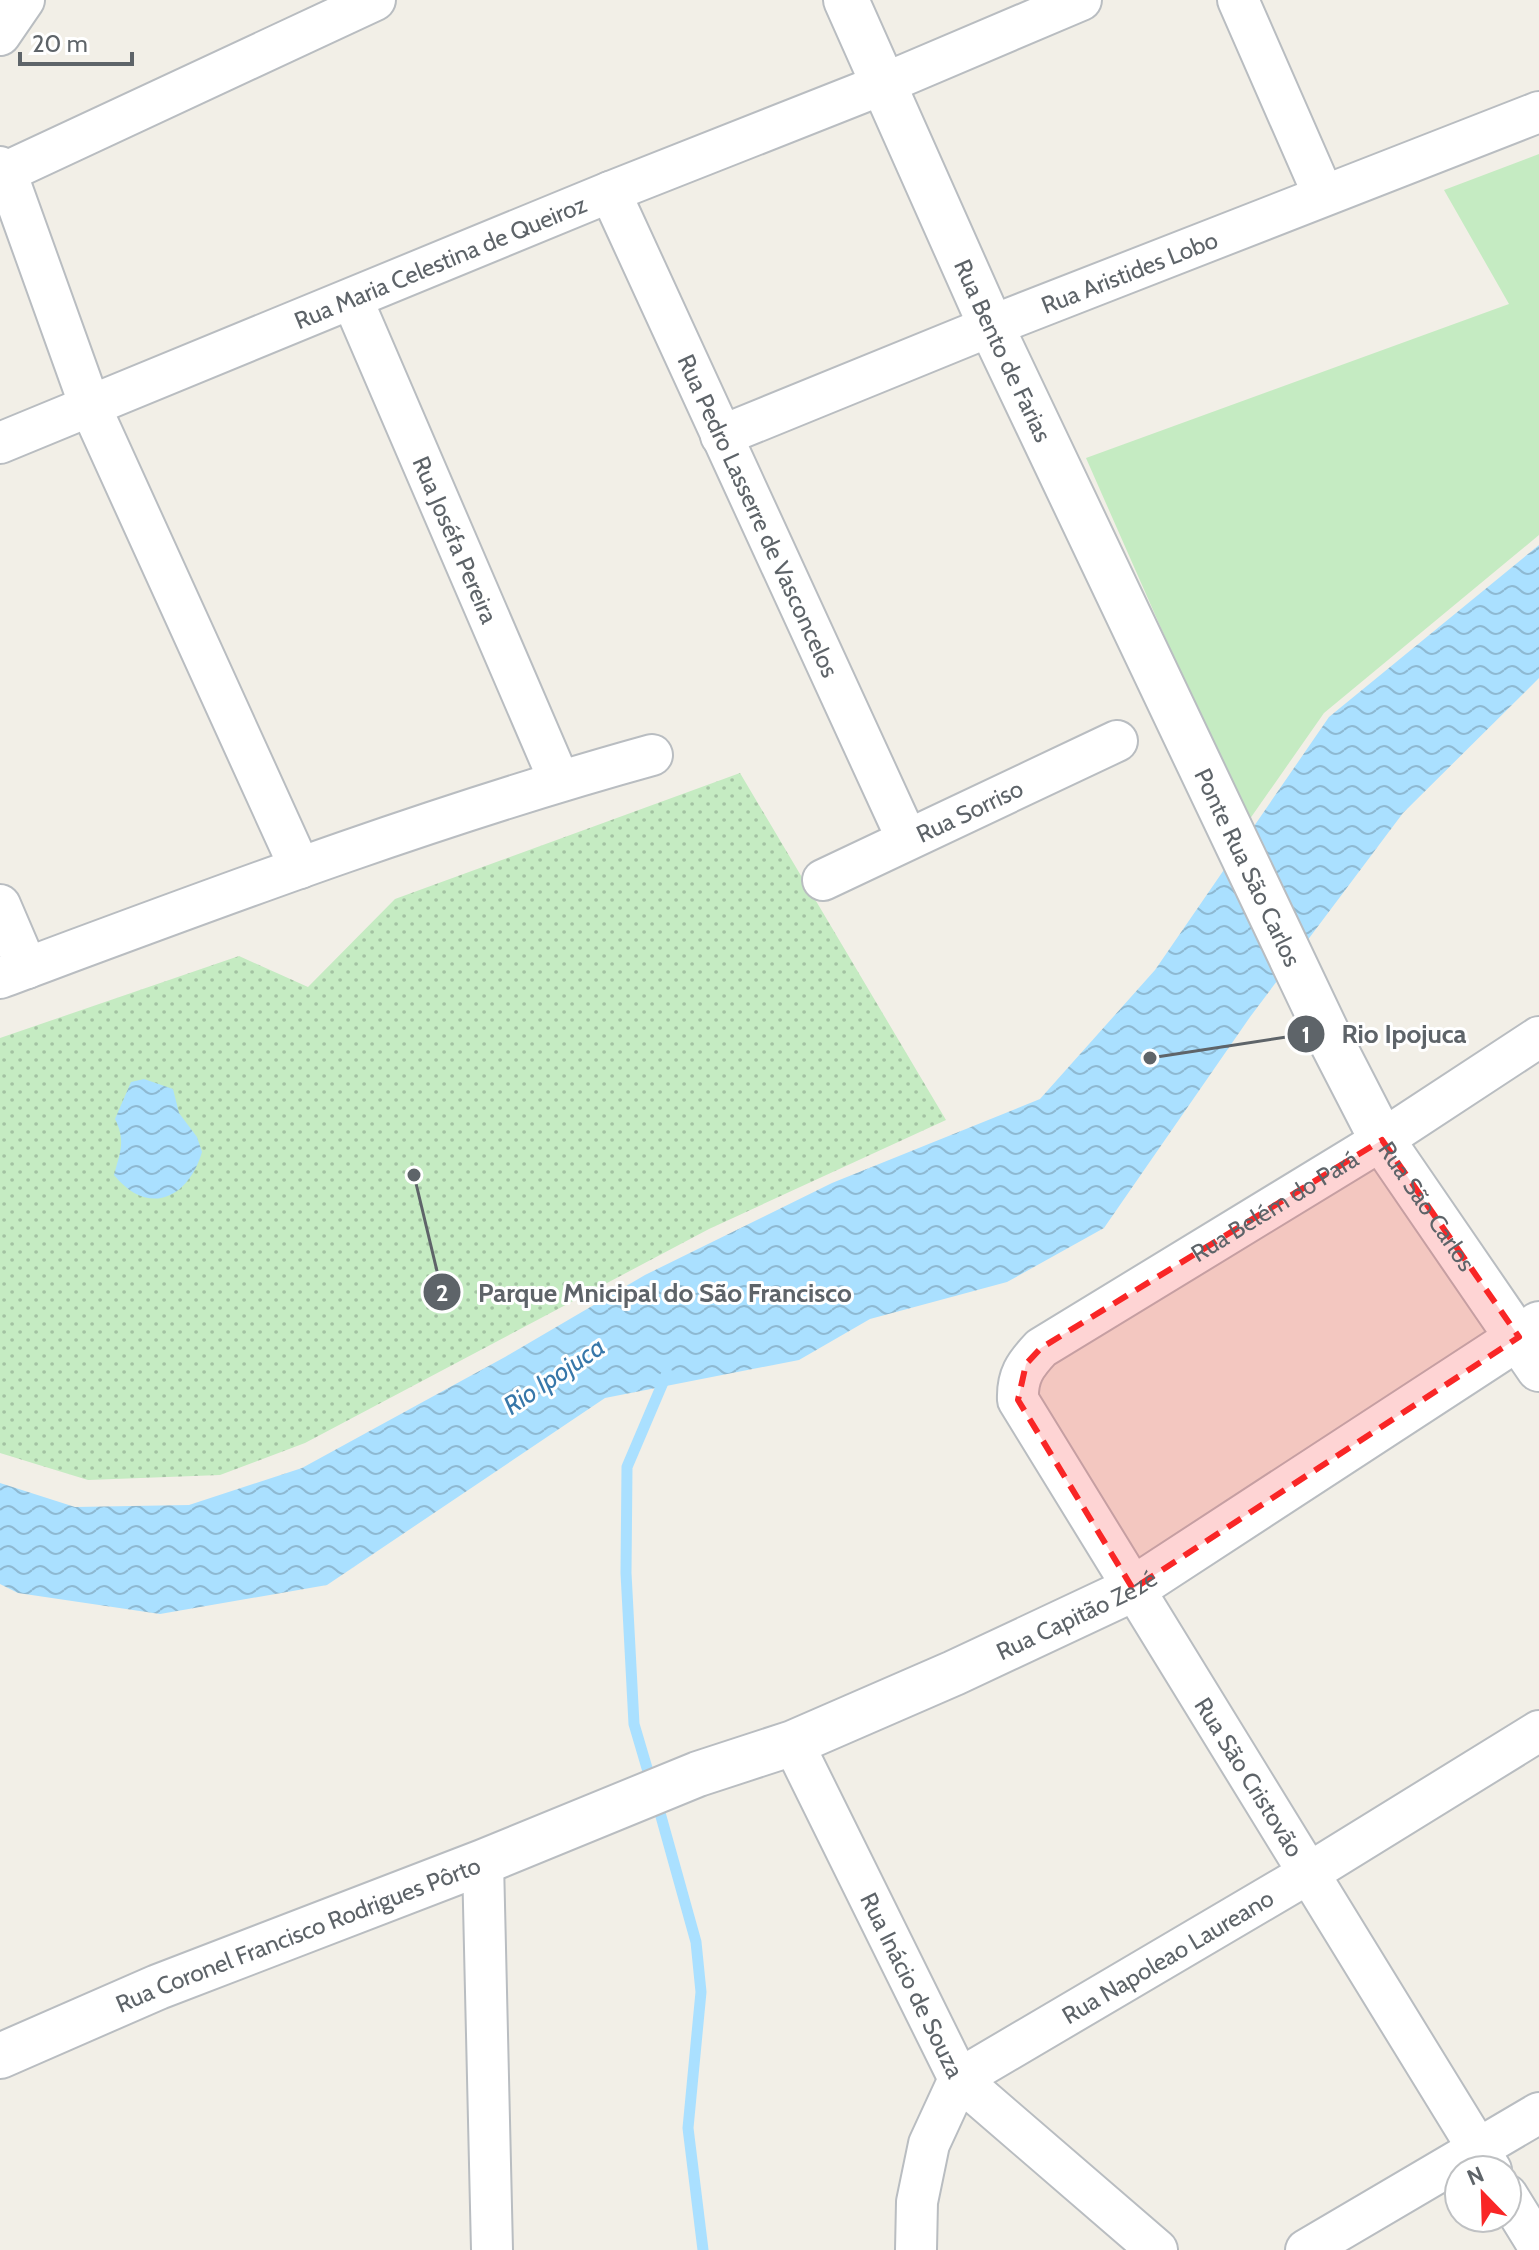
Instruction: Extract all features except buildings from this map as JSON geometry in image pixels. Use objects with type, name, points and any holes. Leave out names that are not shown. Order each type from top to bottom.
[{"type":"street","points":[[0,35],[24,0]]},
{"type":"street","points":[[300,868],[90,406],[3,169],[375,0]]},
{"type":"street","name":"Rua Bento de Farias","points":[[846,0],[881,85],[991,326],[1168,699]]},
{"type":"street","name":"Rua Maria Celestina de Queiroz","points":[[0,443],[610,192],[881,85],[1081,0]]},
{"type":"street","points":[[1238,0],[1323,194]]},
{"type":"street","name":"Rua Aristides Lobo","points":[[721,436],[1323,194],[1539,112]]},
{"type":"street","name":"Rua Pedro Lasserre de Vasconcelos","points":[[610,192],[907,839]]},
{"type":"street","name":"Rua Joséfa Pereira","points":[[352,299],[559,780]]},
{"type":"street","name":"Ponte Rua São Carlos","points":[[1168,699],[1329,1037]]},
{"type":"street","name":"Rua Sorriso","points":[[823,880],[1117,741]]},
{"type":"street","points":[[0,905],[13,973],[300,868],[559,780],[652,755]]},
{"type":"street","name":"Rua São Carlos","points":[[1329,1037],[1382,1140],[1532,1344]]},
{"type":"street","name":"Rua Belém do Pará","points":[[1018,1381],[1026,1364],[1041,1348],[1382,1140],[1539,1037]]},
{"type":"street","name":"Rua Capitão Zezé","points":[[596,1816],[698,1774],[793,1743],[954,1673],[1133,1589],[1532,1344]]},
{"type":"street","name":"Rua São Cristovão","points":[[1018,1381],[1018,1400],[1481,2154]]},
{"type":"street","name":"Rua Napoleao Laureano","points":[[959,2079],[1309,1873],[1539,1731]]},
{"type":"street","name":"Rua Inácio de Souza","points":[[793,1743],[959,2079],[1157,2250]]},
{"type":"street","name":"Rua Coronel Francisco Rodrigues Pôrto","points":[[0,2056],[158,1987],[596,1816]]},
{"type":"street","points":[[483,1862],[492,2250]]},
{"type":"street","points":[[916,2250],[917,2202],[929,2144],[959,2079]]},
{"type":"street","points":[[1490,2154],[1539,2113]]},
{"type":"street","points":[[1306,2250],[1443,2180]]},
{"type":"street","points":[[1523,2221],[1539,2247]]},
{"type":"highlighted area","points":[[1382,1140],[1519,1337],[1133,1589],[1018,1400],[1026,1364],[1041,1348]]},
{"type":"green space","points":[[1539,154],[1539,535],[1324,713],[1247,823],[1086,458],[1509,304],[1444,190]]},
{"type":"green space","points":[[740,773],[946,1120],[709,1229],[305,1443],[220,1475],[88,1480],[0,1453],[0,1038],[239,956],[308,987],[395,899]]},
{"type":"water","name":"Rio Ipojuca","points":[[1539,545],[1539,678],[1403,813],[1250,1017],[1104,1228],[1007,1282],[870,1319],[799,1360],[605,1398],[327,1585],[160,1614],[18,1593],[0,1584],[0,1483],[75,1507],[189,1505],[302,1468],[505,1357],[645,1275],[832,1183],[1040,1099],[1155,970],[1329,717]]},
{"type":"water","points":[[144,1079],[173,1089],[179,1113],[197,1137],[202,1152],[196,1168],[177,1191],[153,1199],[127,1188],[114,1175],[121,1140],[115,1119],[131,1082]]},
{"type":"waterway","points":[[652,1785],[634,1724],[626,1573],[627,1467],[667,1373]]},
{"type":"waterway","points":[[657,1802],[696,1942],[701,1992],[688,2128],[703,2250]]},
{"type":"place","name":"Rio Ipojuca","points":[[1150,1058]]},
{"type":"place","name":"Parque Mnicipal do São Francisco","points":[[414,1175]]}]
